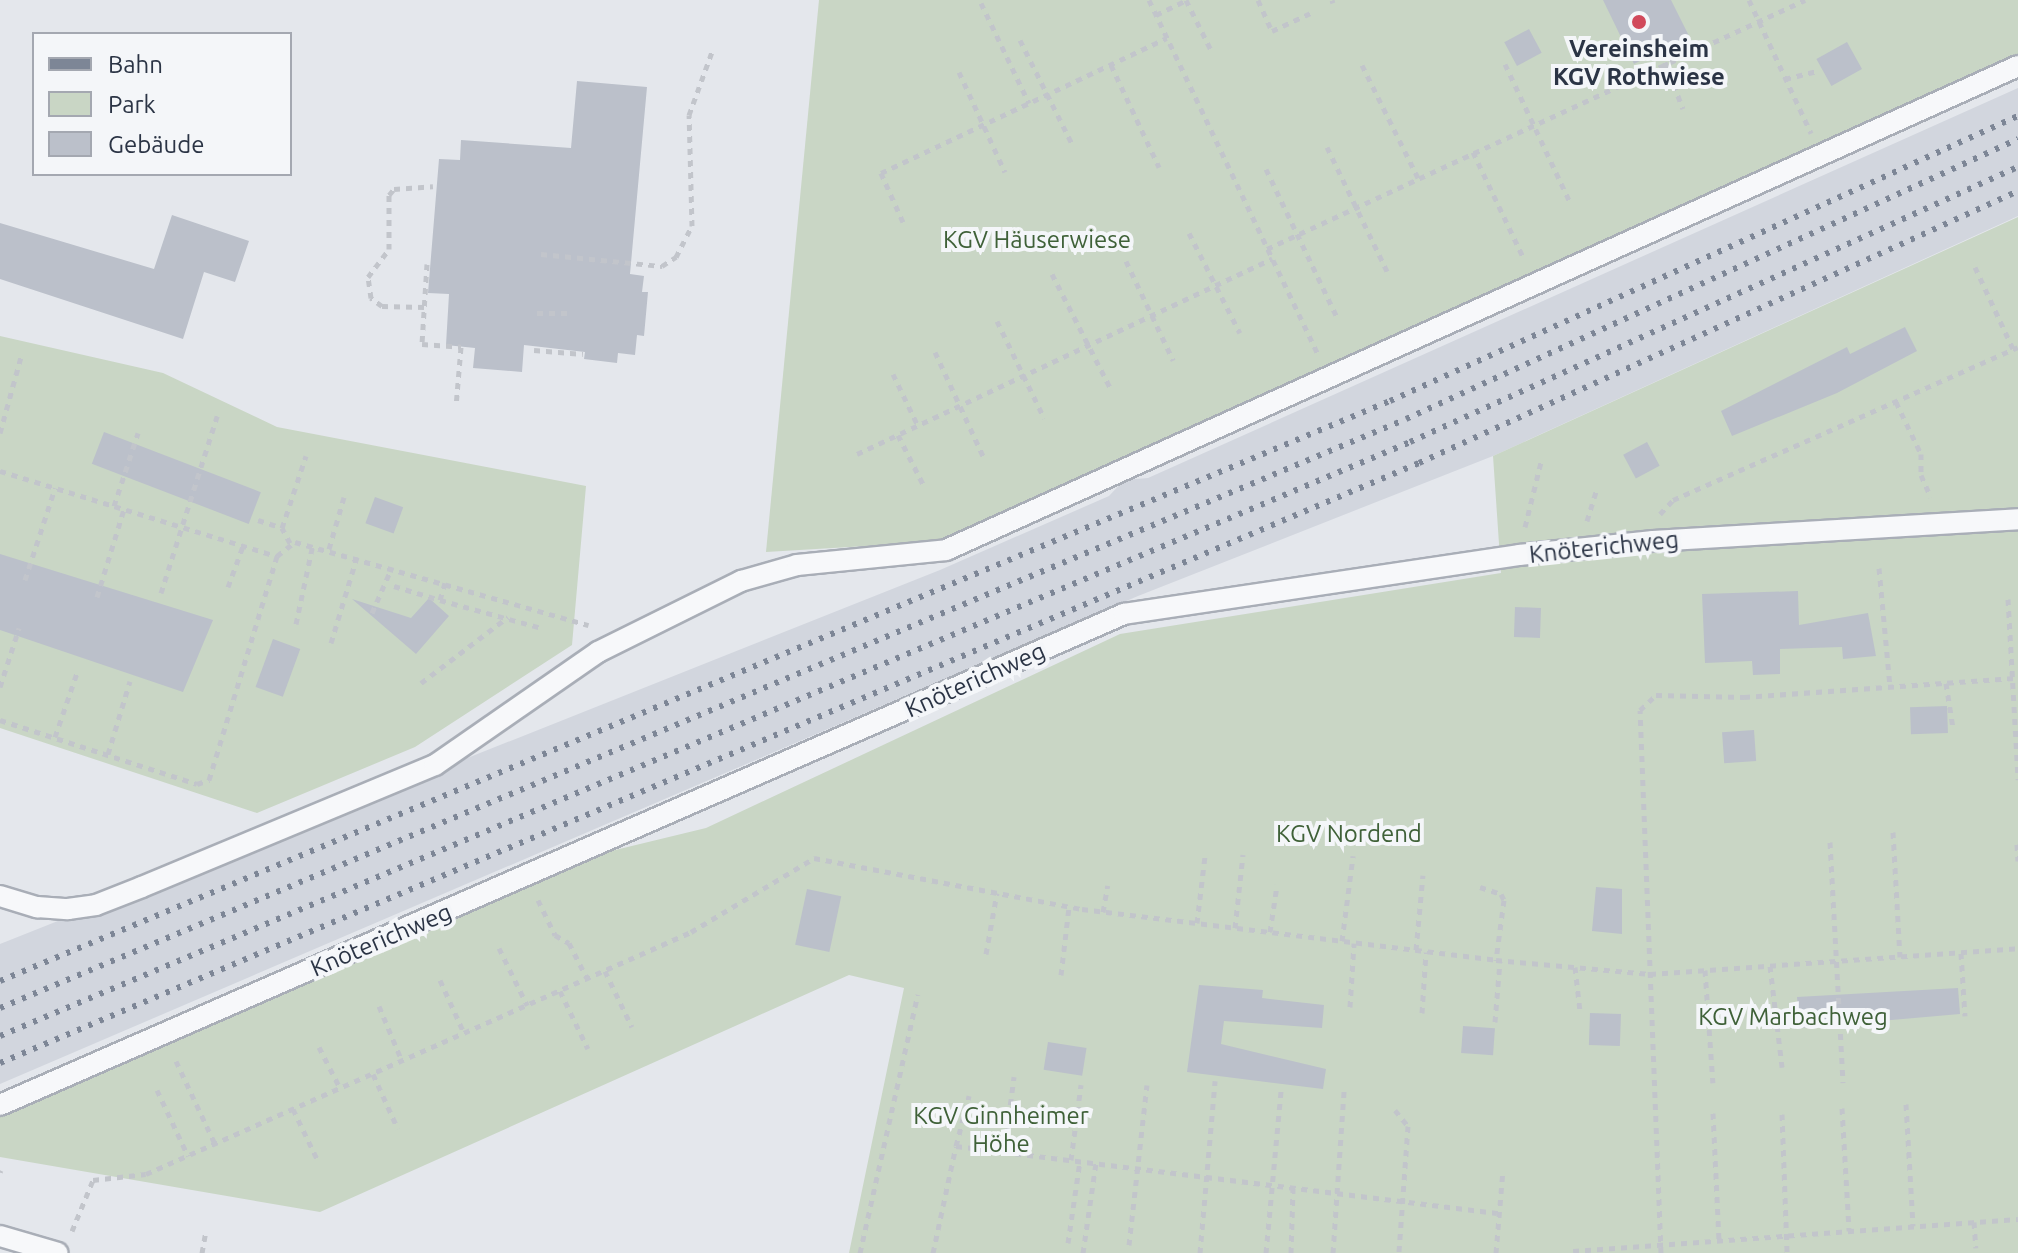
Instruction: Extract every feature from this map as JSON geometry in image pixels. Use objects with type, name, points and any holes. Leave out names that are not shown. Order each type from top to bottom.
[{"type":"lane","points":[[0,896],[37,907],[68,909],[96,905],[142,887],[435,765],[598,652],[741,581],[797,565],[946,550],[2018,66]]},
{"type":"lane","name":"Knöterichweg","points":[[0,1105],[1124,614],[1519,555],[1653,541],[2018,519]]},
{"type":"lane","points":[[0,1236],[63,1246]]},
{"type":"path","points":[[1149,0],[1329,378]]},
{"type":"path","points":[[1156,15],[1187,0],[1211,50]]},
{"type":"path","points":[[1258,0],[1272,31],[1313,12]]},
{"type":"path","points":[[1749,0],[1821,155]]},
{"type":"path","points":[[1267,249],[1533,123],[1805,0]]},
{"type":"path","points":[[981,3],[1030,103]]},
{"type":"path","points":[[903,222],[881,173],[1167,38]]},
{"type":"path","points":[[1020,40],[1073,146]]},
{"type":"path","points":[[541,254],[662,266],[676,257],[692,226],[689,115],[713,49]]},
{"type":"path","points":[[1665,62],[1683,109]]},
{"type":"path","points":[[1505,64],[1571,204]]},
{"type":"path","points":[[1111,65],[1159,167]]},
{"type":"path","points":[[1362,65],[1418,178]]},
{"type":"path","points":[[1785,79],[1816,71]]},
{"type":"path","points":[[959,72],[1005,172]]},
{"type":"path","points":[[1327,147],[1387,271]]},
{"type":"path","points":[[1473,152],[1523,257]]},
{"type":"path","points":[[1266,169],[1337,317]]},
{"type":"path","points":[[424,307],[382,306],[371,298],[368,277],[389,249],[389,195],[394,189],[433,186]]},
{"type":"path","points":[[1189,233],[1240,333]]},
{"type":"path","points":[[857,454],[1272,259]]},
{"type":"path","points":[[1126,261],[1173,360]]},
{"type":"path","points":[[427,264],[422,344],[461,347],[456,406]]},
{"type":"path","points":[[1653,541],[1654,521],[1673,500],[2016,348],[1975,267]]},
{"type":"path","points":[[1052,274],[1112,391]]},
{"type":"path","points":[[537,313],[567,313]]},
{"type":"path","points":[[997,321],[1044,418]]},
{"type":"path","points":[[534,350],[583,354]]},
{"type":"path","points":[[935,352],[983,456]]},
{"type":"path","points":[[0,433],[22,353]]},
{"type":"path","points":[[893,374],[918,426]]},
{"type":"path","points":[[1896,402],[1921,454],[1921,475],[1931,497],[1944,496]]},
{"type":"path","points":[[161,593],[217,416]]},
{"type":"path","points":[[114,506],[138,433]]},
{"type":"path","points":[[898,435],[923,484]]},
{"type":"path","points":[[282,528],[306,456]]},
{"type":"path","points":[[1519,555],[1542,458]]},
{"type":"path","points":[[0,471],[277,556]]},
{"type":"path","points":[[25,580],[55,488]]},
{"type":"path","points":[[329,549],[344,497]]},
{"type":"path","points":[[97,597],[124,509]]},
{"type":"path","points":[[258,520],[282,528],[290,543]]},
{"type":"path","points":[[0,720],[197,784],[209,780],[277,556],[290,543],[313,544],[601,629]]},
{"type":"path","points":[[296,624],[313,544]]},
{"type":"path","points":[[228,587],[243,546]]},
{"type":"path","points":[[331,643],[357,557]]},
{"type":"path","points":[[372,613],[392,567]]},
{"type":"path","points":[[1879,568],[1890,687]]},
{"type":"path","points":[[440,600],[445,583]]},
{"type":"path","points":[[394,586],[542,628]]},
{"type":"path","points":[[2008,599],[2015,678],[2018,780]]},
{"type":"path","points":[[421,683],[508,617]]},
{"type":"path","points":[[0,687],[19,628]]},
{"type":"path","points":[[55,737],[78,670]]},
{"type":"path","points":[[1661,1250],[1638,728],[1647,701],[1656,695],[1744,697],[2015,678]]},
{"type":"path","points":[[108,754],[130,681]]},
{"type":"path","points":[[1946,683],[1953,728]]},
{"type":"path","points":[[1893,832],[1900,957]]},
{"type":"path","points":[[1830,842],[1843,1083]]},
{"type":"path","points":[[2017,844],[2018,861]]},
{"type":"path","points":[[1235,928],[1243,854]]},
{"type":"path","points":[[1197,923],[1205,856]]},
{"type":"path","points":[[1342,941],[1353,856]]},
{"type":"path","points":[[63,1246],[93,1180],[146,1174],[605,971],[691,932],[814,858],[1103,912],[1426,952],[1650,974],[2018,948]]},
{"type":"path","points":[[1416,950],[1423,875]]},
{"type":"path","points":[[1103,912],[1108,885]]},
{"type":"path","points":[[1270,932],[1277,885]]},
{"type":"path","points":[[1480,887],[1501,894],[1504,900],[1495,1022]]},
{"type":"path","points":[[986,954],[997,893]]},
{"type":"path","points":[[538,900],[555,935],[569,943],[587,979]]},
{"type":"path","points":[[1061,975],[1069,907]]},
{"type":"path","points":[[1350,1007],[1354,943]]},
{"type":"path","points":[[499,948],[527,1005]]},
{"type":"path","points":[[1422,1013],[1426,952]]},
{"type":"path","points":[[1961,953],[1965,1016]]},
{"type":"path","points":[[1770,966],[1782,1067]]},
{"type":"path","points":[[1575,967],[1580,1011]]},
{"type":"path","points":[[1705,970],[1713,1083]]},
{"type":"path","points":[[605,971],[632,1027]]},
{"type":"path","points":[[440,980],[464,1033]]},
{"type":"path","points":[[560,991],[588,1049]]},
{"type":"path","points":[[860,1253],[918,994]]},
{"type":"path","points":[[379,1006],[402,1061]]},
{"type":"path","points":[[319,1047],[340,1088]]},
{"type":"path","points":[[176,1061],[215,1144]]},
{"type":"path","points":[[373,1074],[398,1129]]},
{"type":"path","points":[[1004,1152],[1014,1077]]},
{"type":"path","points":[[1200,1253],[1204,1177],[1215,1081]]},
{"type":"path","points":[[1071,1160],[1081,1085]]},
{"type":"path","points":[[1129,1245],[1147,1085]]},
{"type":"path","points":[[157,1090],[188,1156]]},
{"type":"path","points":[[1266,1253],[1281,1091]]},
{"type":"path","points":[[1333,1253],[1344,1091]]},
{"type":"path","points":[[933,1253],[969,1096]]},
{"type":"path","points":[[1906,1104],[1913,1226]]},
{"type":"path","points":[[1842,1108],[1849,1231]]},
{"type":"path","points":[[293,1109],[318,1161]]},
{"type":"path","points":[[1395,1110],[1408,1126],[1399,1253]]},
{"type":"path","points":[[1713,1113],[1719,1242]]},
{"type":"path","points":[[1782,1114],[1787,1253]]},
{"type":"path","points":[[956,1146],[1497,1213]]},
{"type":"path","points":[[1068,1243],[1080,1161]]},
{"type":"path","points":[[1083,1253],[1096,1163]]},
{"type":"path","points":[[1496,1253],[1503,1170]]},
{"type":"path","points":[[1291,1253],[1293,1188]]},
{"type":"path","points":[[1573,1251],[1661,1250],[1786,1236],[2018,1219]]},
{"type":"path","points":[[1974,1222],[1976,1248]]},
{"type":"path","points":[[202,1253],[206,1231]]},
{"type":"shaded area","points":[[2018,88],[2018,216],[1493,456],[1138,596],[0,1084],[0,944],[940,570],[1109,496],[1124,480],[1148,478]]},
{"type":"green space","name":"KGV Häuserwiese","points":[[819,0],[2018,0],[2018,54],[950,541],[766,552]]},
{"type":"green space","points":[[2018,217],[2018,1253],[849,1253],[904,988],[849,975],[320,1212],[0,1157],[0,1116],[607,852],[706,828],[1120,634],[1501,573],[1493,456]]},
{"type":"green space","points":[[0,336],[163,373],[277,427],[586,486],[572,645],[415,747],[257,813],[0,728]]},
{"type":"building","name":"Vereinsheim KGV Rothwiese","points":[[1603,0],[1671,0],[1689,36],[1634,64]]},
{"type":"building","points":[[1529,29],[1542,53],[1517,66],[1504,42]]},
{"type":"building","points":[[1847,42],[1862,69],[1831,86],[1816,59]]},
{"type":"building","points":[[577,81],[647,87],[630,274],[644,276],[642,292],[648,292],[644,336],[637,335],[635,355],[618,353],[617,363],[584,359],[585,352],[524,345],[522,372],[473,368],[475,348],[446,345],[449,294],[428,293],[439,159],[460,160],[461,140],[571,148]]},
{"type":"building","points":[[172,215],[249,241],[235,282],[204,272],[183,339],[0,279],[0,223],[154,269]]},
{"type":"building","points":[[1905,327],[1917,351],[1837,393],[1732,436],[1721,411],[1847,347],[1850,354]]},
{"type":"building","points":[[104,432],[261,492],[249,524],[92,464]]},
{"type":"building","points":[[1647,442],[1660,466],[1636,479],[1623,455]]},
{"type":"building","points":[[375,497],[403,507],[394,534],[365,523]]},
{"type":"building","points":[[0,554],[213,620],[183,692],[0,630]]},
{"type":"building","points":[[1798,591],[1799,625],[1868,613],[1876,656],[1843,659],[1842,647],[1780,649],[1780,674],[1753,675],[1752,661],[1705,663],[1702,594]]},
{"type":"building","points":[[429,598],[449,616],[416,654],[352,599],[411,618]]},
{"type":"building","points":[[1515,607],[1541,608],[1540,638],[1514,637]]},
{"type":"building","points":[[273,639],[300,649],[283,697],[256,687]]},
{"type":"building","points":[[1947,706],[1948,733],[1911,734],[1910,707]]},
{"type":"building","points":[[1754,730],[1756,761],[1724,763],[1722,732]]},
{"type":"building","points":[[1596,887],[1622,889],[1622,934],[1592,931]]},
{"type":"building","points":[[807,889],[841,896],[829,952],[795,945]]},
{"type":"building","points":[[1199,985],[1263,990],[1262,998],[1324,1005],[1322,1028],[1224,1021],[1221,1044],[1326,1069],[1323,1089],[1187,1072]]},
{"type":"building","points":[[1958,988],[1960,1014],[1800,1028],[1797,997]]},
{"type":"building","points":[[1590,1013],[1621,1014],[1620,1046],[1589,1045]]},
{"type":"building","points":[[1463,1026],[1495,1028],[1493,1055],[1461,1053]]},
{"type":"building","points":[[1048,1042],[1087,1048],[1082,1076],[1044,1070]]},
{"type":"railway","points":[[0,981],[1390,401],[2018,116]]},
{"type":"railway","points":[[0,1008],[1406,419],[2018,139]]},
{"type":"railway","points":[[0,1036],[1410,442],[2018,167]]},
{"type":"railway","points":[[0,1063],[1419,463],[2018,191]]},
{"type":"place","name":"Vereinsheim KGV Rothwiese","points":[[1639,22]]},
{"type":"park label","name":"KGV Nordend","points":[[1349,834]]},
{"type":"park label","name":"KGV Marbachweg","points":[[1793,1017]]},
{"type":"park label","name":"KGV Ginnheimer Höhe","points":[[1001,1130]]}]
